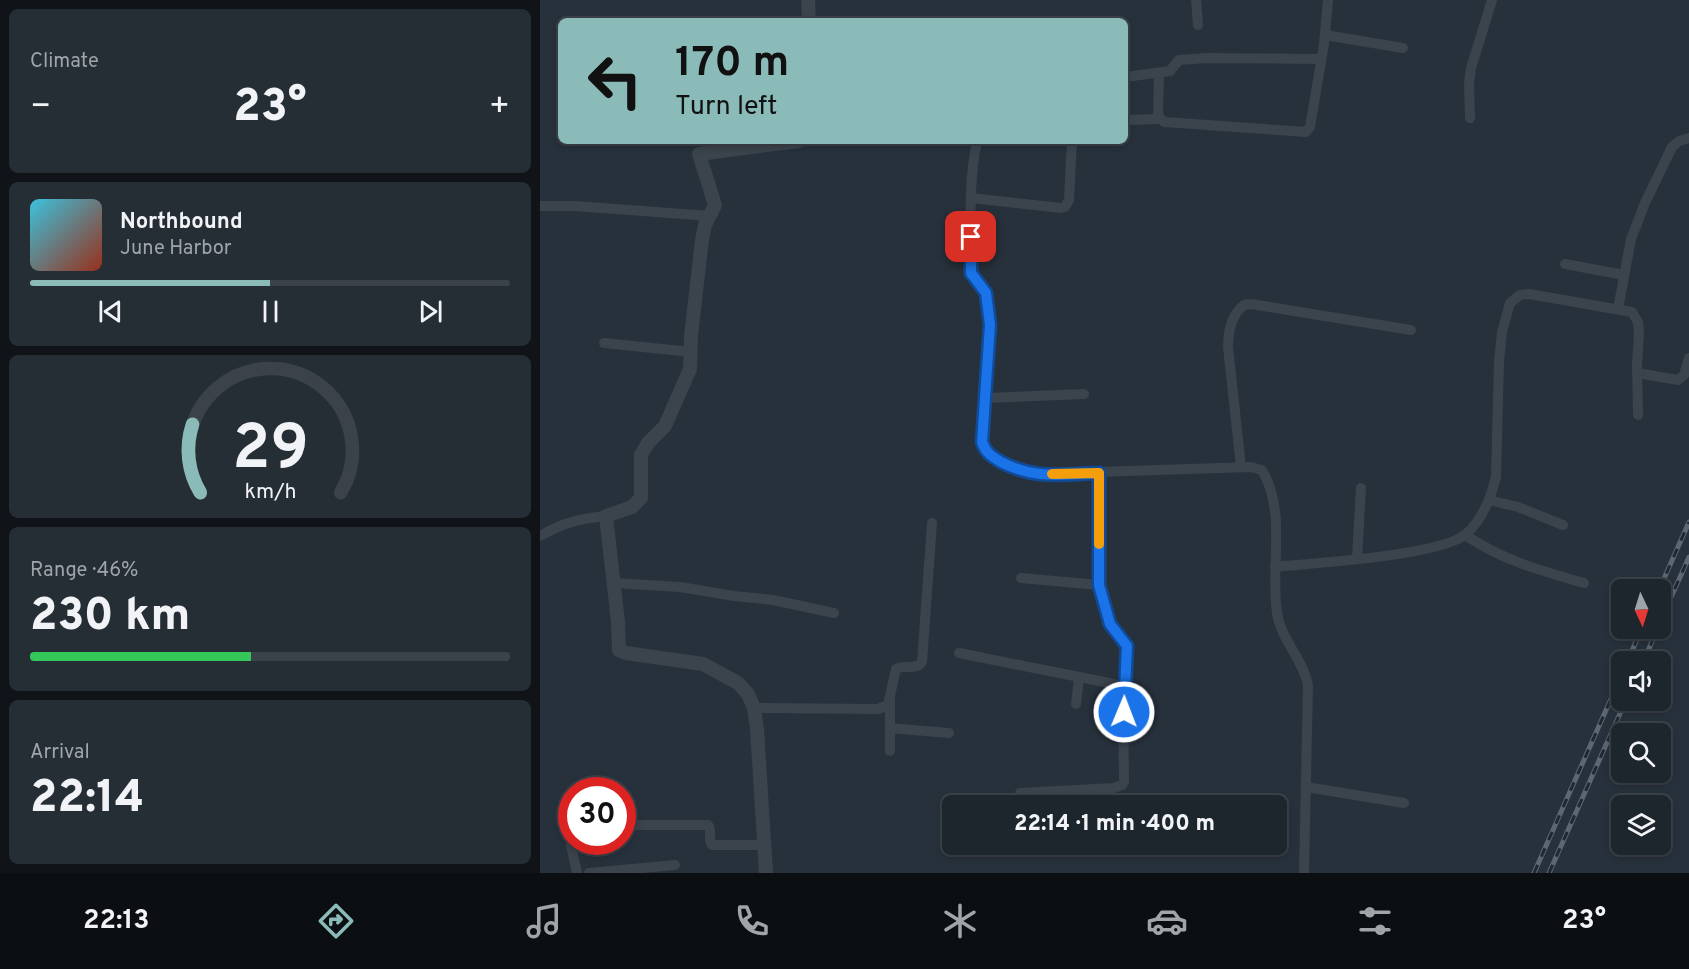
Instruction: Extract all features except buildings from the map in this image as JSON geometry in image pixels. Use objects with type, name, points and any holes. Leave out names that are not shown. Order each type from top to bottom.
[{"type":"street","points":[[808,0],[809,18]]},
{"type":"street","points":[[1196,0],[1198,25]]},
{"type":"street","points":[[1128,120],[1160,119],[1164,122],[1306,132],[1310,128],[1325,35],[1328,0]]},
{"type":"street","points":[[1470,118],[1471,68],[1492,0]]},
{"type":"street","points":[[1325,35],[1403,48]]},
{"type":"street","points":[[1128,77],[1172,70],[1179,60],[1206,58],[1321,59]]},
{"type":"street","points":[[1159,73],[1160,119]]},
{"type":"street","points":[[1618,309],[1631,239],[1645,203],[1672,147],[1679,141],[1689,138]]},
{"type":"street","points":[[540,536],[576,519],[606,516],[632,507],[641,498],[641,455],[648,443],[665,426],[689,374],[702,240],[705,225],[714,209],[714,201],[699,154],[776,144]]},
{"type":"street","points":[[976,144],[971,198],[971,273],[986,293],[989,313],[982,442],[985,451],[991,457],[1026,473],[1047,475],[1257,467],[1267,477],[1277,524],[1275,567],[1279,621],[1286,641],[1304,670],[1308,685],[1304,873]]},
{"type":"street","points":[[971,198],[1065,207],[1070,200],[1072,144]]},
{"type":"street","points":[[540,206],[575,206],[710,216]]},
{"type":"street","points":[[1565,264],[1624,275]]},
{"type":"street","points":[[1275,567],[1433,548],[1465,535],[1490,500],[1496,477],[1502,332],[1510,303],[1520,295],[1529,294],[1632,312],[1638,322],[1639,333],[1638,415]]},
{"type":"street","points":[[1241,467],[1228,347],[1230,328],[1239,309],[1244,305],[1411,330]]},
{"type":"street","points":[[604,343],[691,352]]},
{"type":"street","points":[[1637,373],[1678,380],[1684,375],[1689,358]]},
{"type":"street","points":[[986,398],[1084,394]]},
{"type":"street","points":[[1020,793],[1114,788],[1122,785],[1124,778],[1124,686],[1128,659],[1127,646],[1110,624],[1099,585],[1099,473]]},
{"type":"street","points":[[1357,558],[1361,488]]},
{"type":"street","points":[[1490,500],[1518,507],[1563,525]]},
{"type":"street","points":[[606,516],[618,622],[618,645],[621,652],[704,664],[744,688],[754,708],[766,873]]},
{"type":"street","points":[[890,751],[890,700],[896,669],[919,666],[922,662],[933,524]]},
{"type":"street","points":[[1465,535],[1487,549],[1520,564],[1584,583]]},
{"type":"street","points":[[1021,578],[1099,585]]},
{"type":"street","points":[[614,583],[670,585],[773,600],[834,613]]},
{"type":"street","points":[[959,653],[1124,686]]},
{"type":"street","points":[[1076,704],[1079,677]]},
{"type":"street","points":[[754,708],[878,709],[886,707],[890,700]]},
{"type":"street","points":[[890,728],[949,733]]},
{"type":"street","points":[[1306,787],[1404,803]]},
{"type":"street","points":[[636,825],[708,825],[712,845],[764,845]]},
{"type":"street","points":[[573,855],[577,873]]},
{"type":"street","points":[[589,873],[675,865]]},
{"type":"railway","points":[[1664,579],[1689,522]]},
{"type":"railway","points":[[1671,597],[1689,557]]},
{"type":"railway","points":[[1632,651],[1637,639]]},
{"type":"railway","points":[[1648,651],[1653,639]]},
{"type":"railway","points":[[1534,873],[1611,699]]},
{"type":"railway","points":[[1549,873],[1621,711]]},
{"type":"slow traffic","points":[[1052,474],[1099,473],[1099,544]]},
{"type":"route","points":[[971,237],[971,273],[986,293],[990,325],[982,442],[985,451],[991,457],[1026,473],[1047,475],[1099,473],[1099,585],[1110,624],[1127,646],[1124,712]]}]
